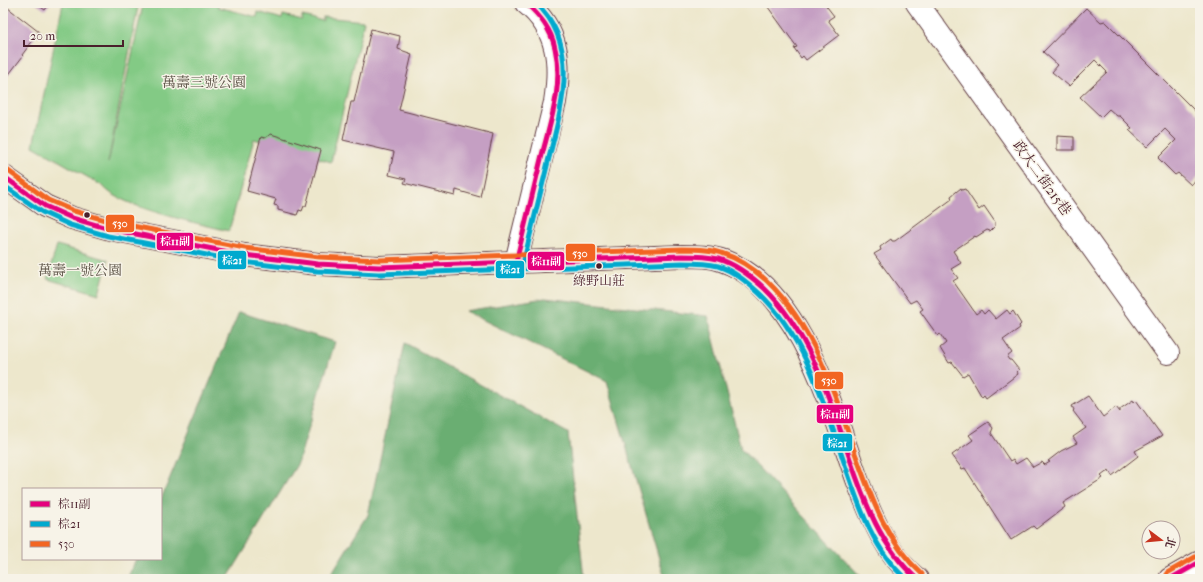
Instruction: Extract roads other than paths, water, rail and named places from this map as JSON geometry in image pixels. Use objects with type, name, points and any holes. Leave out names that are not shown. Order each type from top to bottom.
[{"type":"street","points":[[516,262],[556,102],[559,78],[557,52],[548,28],[534,10],[526,3]]},
{"type":"street","name":"政大二街215巷","points":[[917,3],[1168,353]]},
{"type":"street","points":[[3,176],[44,206],[72,218],[137,235],[244,255],[318,264],[379,267],[682,256],[704,257],[724,261],[747,272],[766,289],[786,313],[806,347],[822,383],[865,498],[878,528],[893,554],[917,579]]},
{"type":"street","points":[[1170,579],[1200,562]]},
{"type":"place","name":"綠野山莊","points":[[599,266]]},
{"type":"park label","name":"萬壽三號公園","points":[[204,82]]},
{"type":"park label","name":"萬壽一號公園","points":[[80,270]]}]
